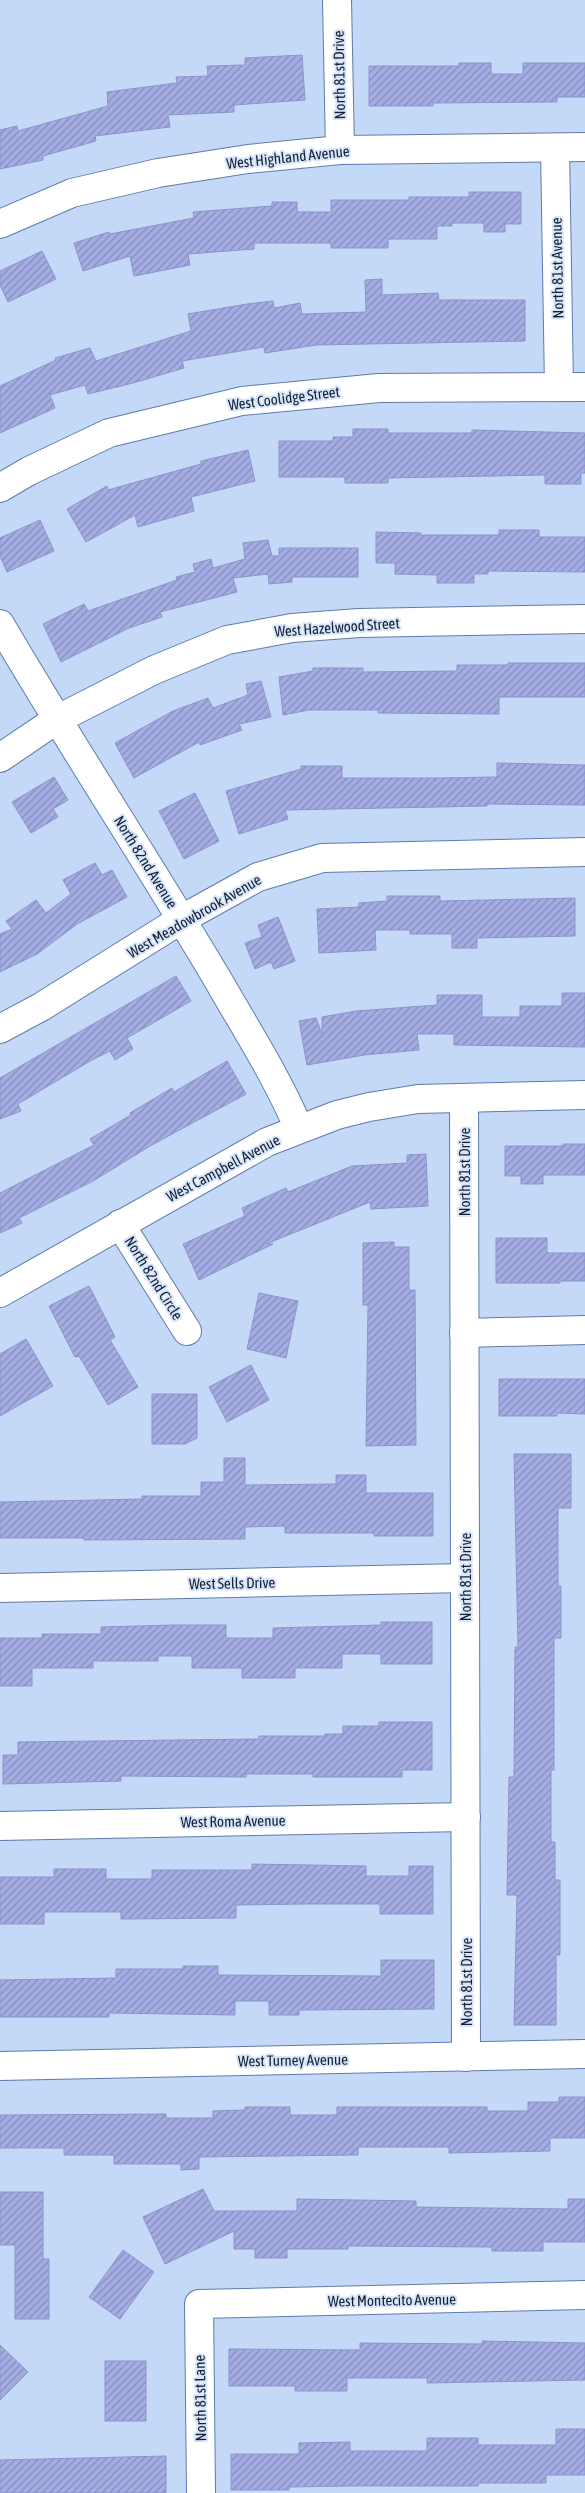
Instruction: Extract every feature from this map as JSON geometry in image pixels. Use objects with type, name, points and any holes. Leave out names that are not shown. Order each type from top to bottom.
[{"type":"street","name":"North 81st Drive","points":[[337,0],[340,150]]},
{"type":"street","name":"North 81st Avenue","points":[[555,148],[572,387]]},
{"type":"street","name":"West Highland Avenue","points":[[0,224],[72,194],[158,172],[248,159],[340,150],[585,148]]},
{"type":"street","name":"West Coolidge Street","points":[[0,488],[28,471],[110,433],[242,401],[379,388],[572,387]]},
{"type":"street","name":"West Hazelwood Street","points":[[0,758],[56,720],[154,670],[227,640],[283,629],[360,623],[585,619]]},
{"type":"street","name":"North 82nd Avenue","points":[[0,624],[56,720],[182,919],[284,1093],[299,1129]]},
{"type":"street","name":"West Meadowbrook Avenue","points":[[0,1029],[41,1007],[182,919],[258,877],[322,858],[585,852]]},
{"type":"street","name":"West Campbell Avenue","points":[[0,1293],[267,1142],[299,1129],[369,1107],[418,1099],[585,1095]]},
{"type":"street","name":"North 81st Drive","points":[[464,1098],[466,2057]]},
{"type":"street","name":"North 82nd Circle","points":[[120,1224],[187,1331]]},
{"type":"street","points":[[464,1333],[585,1330]]},
{"type":"street","name":"West Sells Drive","points":[[0,1588],[465,1578]]},
{"type":"street","name":"West Roma Avenue","points":[[0,1826],[466,1816]]},
{"type":"street","name":"West Turney Avenue","points":[[0,2066],[585,2054]]},
{"type":"street","name":"West Montecito Avenue","points":[[199,2304],[585,2295]]},
{"type":"street","name":"North 81st Lane","points":[[199,2304],[202,2493]]},
{"type":"building","points":[[302,55],[305,100],[234,105],[234,112],[168,115],[170,127],[95,136],[96,141],[43,156],[43,160],[0,169],[0,130],[17,126],[18,131],[108,106],[107,92],[177,83],[176,77],[208,76],[207,66],[245,65],[245,58]]},
{"type":"building","points":[[459,63],[491,63],[491,74],[523,74],[523,63],[585,63],[585,97],[557,97],[557,102],[433,103],[433,106],[369,106],[369,66],[459,66]]},
{"type":"building","points":[[469,192],[521,192],[521,224],[505,224],[505,232],[484,232],[484,223],[452,223],[452,226],[437,226],[437,239],[388,239],[388,248],[331,248],[331,243],[254,243],[254,249],[188,254],[190,265],[134,276],[130,256],[83,271],[74,243],[109,232],[110,234],[194,218],[193,212],[272,206],[272,202],[297,202],[297,212],[331,212],[331,200],[409,200],[409,197],[469,197]]},
{"type":"building","points":[[42,251],[56,279],[8,302],[0,285],[0,271]]},
{"type":"building","points":[[382,279],[382,295],[438,293],[439,300],[525,300],[525,341],[316,345],[265,353],[264,347],[182,361],[184,368],[133,383],[88,394],[85,385],[50,395],[55,408],[0,433],[0,386],[56,360],[55,358],[90,348],[96,361],[191,331],[188,314],[247,304],[273,301],[274,308],[300,303],[302,314],[366,312],[365,280]]},
{"type":"building","points":[[353,429],[388,429],[388,433],[472,433],[472,430],[585,433],[585,473],[581,473],[581,484],[545,484],[545,475],[388,478],[388,483],[345,483],[345,477],[279,477],[279,441],[333,441],[333,437],[353,437]]},
{"type":"building","points":[[248,450],[255,481],[191,497],[194,511],[138,527],[135,515],[86,542],[67,509],[107,486],[108,490],[201,464],[201,461]]},
{"type":"building","points":[[40,520],[54,551],[7,572],[0,556],[0,538]]},
{"type":"building","points":[[499,530],[539,530],[539,537],[585,537],[585,572],[488,571],[488,574],[474,574],[474,583],[437,583],[437,575],[395,574],[395,563],[376,563],[376,532],[421,533],[420,535],[499,535]]},
{"type":"building","points":[[268,540],[272,556],[279,556],[279,548],[358,548],[358,577],[292,577],[292,582],[269,584],[268,574],[233,578],[237,592],[160,612],[162,617],[129,628],[61,662],[43,624],[84,604],[88,611],[177,580],[176,577],[195,572],[193,564],[211,559],[213,568],[245,559],[243,543]]},
{"type":"building","points":[[508,663],[585,663],[585,697],[499,697],[499,714],[378,713],[378,710],[309,710],[283,715],[279,677],[313,671],[313,668],[363,668],[363,672],[457,671],[457,665],[508,665]]},
{"type":"building","points":[[261,681],[271,717],[239,724],[242,730],[200,745],[199,742],[134,778],[115,743],[173,711],[208,698],[213,708],[248,695],[246,684]]},
{"type":"building","points":[[497,763],[585,765],[585,805],[487,804],[487,806],[285,810],[288,819],[239,834],[226,791],[301,769],[301,766],[342,766],[342,778],[435,778],[497,777]]},
{"type":"building","points":[[54,777],[68,800],[53,809],[58,817],[31,833],[12,802]]},
{"type":"building","points":[[195,793],[219,841],[184,859],[159,811]]},
{"type":"building","points":[[95,863],[102,875],[112,870],[127,897],[77,924],[37,954],[0,972],[0,934],[12,929],[6,921],[36,900],[46,913],[71,894],[63,880]]},
{"type":"building","points":[[387,896],[440,896],[440,901],[575,898],[575,936],[477,938],[477,948],[452,948],[452,934],[410,934],[410,930],[375,930],[376,950],[319,953],[317,909],[359,907],[359,903],[387,901]]},
{"type":"building","points":[[278,917],[295,961],[274,969],[271,962],[255,969],[245,943],[262,937],[258,925]]},
{"type":"building","points":[[176,976],[191,1001],[127,1038],[133,1049],[115,1060],[110,1051],[90,1061],[18,1104],[21,1111],[0,1119],[0,1078]]},
{"type":"building","points":[[562,993],[585,993],[585,1047],[454,1045],[454,1034],[417,1034],[419,1050],[364,1055],[307,1065],[299,1021],[316,1018],[322,1034],[322,1017],[356,1011],[437,1005],[437,995],[482,995],[482,1017],[520,1017],[520,1006],[562,1006]]},
{"type":"building","points":[[227,1061],[246,1094],[150,1146],[93,1181],[19,1218],[22,1223],[0,1233],[0,1193],[94,1145],[90,1139],[131,1115],[130,1113],[172,1088],[174,1092]]},
{"type":"building","points":[[563,1144],[585,1144],[585,1175],[543,1175],[543,1184],[521,1184],[521,1176],[505,1176],[505,1146],[563,1146]]},
{"type":"building","points":[[426,1154],[428,1206],[371,1209],[370,1202],[266,1244],[273,1244],[199,1280],[183,1244],[245,1216],[242,1208],[286,1188],[288,1192],[352,1166],[407,1163],[407,1155]]},
{"type":"building","points":[[496,1238],[547,1238],[547,1253],[585,1253],[585,1281],[496,1283]]},
{"type":"building","points":[[394,1242],[394,1247],[409,1247],[409,1290],[415,1290],[416,1445],[366,1446],[368,1305],[363,1305],[363,1243]]},
{"type":"building","points":[[89,1286],[115,1337],[110,1340],[138,1387],[108,1405],[79,1356],[75,1357],[49,1306]]},
{"type":"building","points":[[259,1293],[298,1301],[286,1358],[247,1349]]},
{"type":"building","points":[[26,1339],[53,1386],[0,1416],[0,1354]]},
{"type":"building","points":[[251,1365],[269,1400],[227,1422],[209,1387]]},
{"type":"building","points":[[499,1379],[585,1379],[585,1414],[557,1413],[557,1416],[499,1416]]},
{"type":"building","points":[[152,1394],[197,1394],[197,1438],[185,1444],[152,1444]]},
{"type":"building","points":[[514,1454],[571,1454],[571,1508],[558,1508],[558,1586],[561,1586],[561,1638],[554,1638],[554,1770],[551,1770],[551,1842],[555,1842],[555,1880],[560,1880],[560,1955],[556,1955],[556,2025],[514,2025],[517,1895],[507,1895],[509,1777],[514,1777],[515,1647],[518,1647]]},
{"type":"building","points":[[224,1458],[245,1458],[245,1485],[336,1484],[336,1475],[366,1475],[366,1493],[433,1493],[433,1536],[374,1536],[374,1533],[285,1533],[285,1526],[245,1527],[245,1539],[84,1540],[84,1538],[0,1538],[0,1502],[142,1499],[142,1496],[201,1496],[201,1482],[224,1482]]},
{"type":"building","points":[[381,1622],[432,1622],[432,1664],[381,1664],[381,1654],[342,1654],[342,1668],[295,1668],[295,1678],[242,1678],[242,1668],[192,1668],[192,1656],[158,1656],[158,1661],[93,1661],[93,1668],[32,1668],[32,1686],[0,1686],[0,1638],[42,1638],[42,1634],[101,1634],[101,1627],[226,1625],[226,1638],[273,1638],[273,1628],[381,1625]]},
{"type":"building","points":[[379,1722],[432,1722],[432,1770],[402,1770],[402,1777],[313,1777],[313,1774],[246,1774],[246,1777],[121,1776],[121,1781],[3,1784],[3,1755],[18,1755],[18,1742],[259,1739],[259,1736],[325,1736],[325,1734],[343,1734],[343,1726],[379,1726]]},
{"type":"building","points":[[252,1864],[366,1866],[366,1876],[409,1876],[409,1866],[433,1866],[433,1914],[380,1914],[380,1904],[236,1905],[236,1918],[121,1919],[121,1912],[44,1912],[44,1924],[0,1924],[0,1877],[54,1877],[54,1869],[106,1869],[106,1879],[152,1879],[152,1870],[252,1870]]},
{"type":"building","points":[[381,1960],[434,1960],[434,2009],[299,2010],[299,2015],[269,2015],[269,2001],[235,2001],[235,2015],[109,2013],[109,2017],[0,2017],[0,1980],[116,1978],[116,1969],[183,1969],[183,1966],[218,1966],[218,1975],[381,1976]]},
{"type":"building","points":[[559,2097],[585,2097],[585,2138],[550,2138],[550,2151],[449,2153],[449,2147],[358,2147],[358,2155],[199,2157],[199,2169],[181,2170],[181,2164],[114,2164],[114,2155],[64,2155],[64,2148],[0,2148],[0,2115],[166,2114],[166,2118],[213,2118],[213,2111],[245,2110],[245,2107],[290,2107],[290,2115],[337,2115],[337,2107],[487,2107],[487,2111],[528,2111],[528,2102],[559,2102]]},
{"type":"building","points":[[203,2189],[214,2211],[297,2211],[297,2199],[416,2201],[416,2207],[568,2209],[568,2199],[585,2199],[585,2242],[543,2242],[543,2251],[492,2251],[492,2247],[348,2246],[348,2249],[287,2249],[287,2258],[255,2258],[255,2249],[234,2249],[234,2231],[165,2264],[143,2217]]},
{"type":"building","points":[[0,2192],[43,2192],[43,2259],[49,2259],[49,2319],[15,2319],[15,2245],[0,2245]]},
{"type":"building","points":[[123,2250],[154,2272],[120,2319],[89,2297]]},
{"type":"building","points":[[482,2341],[585,2343],[585,2380],[427,2383],[427,2378],[347,2378],[347,2391],[295,2391],[295,2386],[229,2386],[229,2349],[360,2350],[360,2343],[482,2344]]},
{"type":"building","points":[[0,2345],[28,2372],[0,2400]]},
{"type":"building","points":[[105,2361],[146,2361],[146,2421],[105,2421]]},
{"type":"building","points":[[556,2429],[585,2429],[585,2475],[546,2475],[546,2483],[478,2483],[478,2486],[350,2486],[289,2487],[289,2490],[231,2490],[231,2454],[299,2454],[299,2443],[350,2442],[350,2451],[427,2451],[427,2438],[478,2438],[478,2445],[556,2445]]},
{"type":"building","points":[[166,2456],[166,2493],[0,2493],[0,2460]]}]
